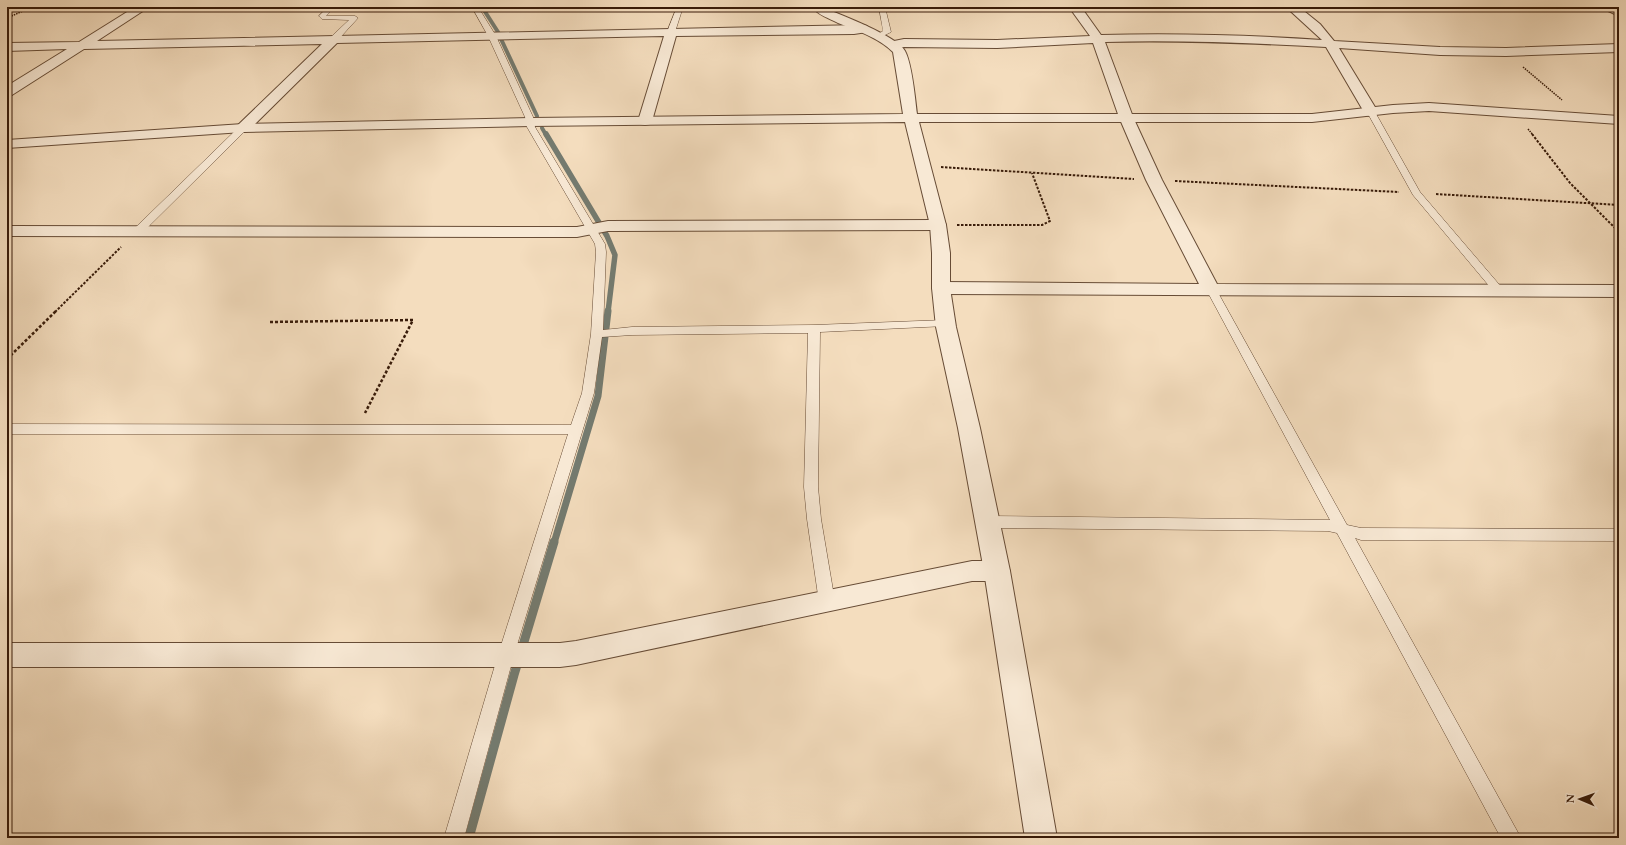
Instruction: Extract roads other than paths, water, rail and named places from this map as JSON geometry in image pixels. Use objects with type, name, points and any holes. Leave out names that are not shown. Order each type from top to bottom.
[{"type":"street","points":[[7,92],[143,7]]},
{"type":"street","points":[[818,7],[821,10],[878,36],[899,51],[902,61],[912,118],[938,224],[942,288],[946,322],[969,428],[997,571],[1040,838]]},
{"type":"street","points":[[1075,7],[1098,39],[1126,117],[1154,180],[1211,289]]},
{"type":"street","points":[[1292,7],[1314,25],[1331,44],[1333,50],[1371,112]]},
{"type":"street","points":[[1608,7],[1619,13]]},
{"type":"street","points":[[7,47],[671,32],[854,30],[904,43],[997,44],[1173,37],[1331,44],[1440,51],[1506,52],[1619,48]]},
{"type":"street","points":[[645,120],[652,88],[662,65],[671,32]]},
{"type":"street","points":[[243,128],[334,39]]},
{"type":"street","points":[[7,144],[243,128],[645,120],[1126,117],[1312,118],[1371,112],[1393,108],[1429,107],[1619,120]]},
{"type":"street","points":[[7,232],[577,232],[608,226],[938,224]]},
{"type":"street","points":[[942,288],[1619,291]]},
{"type":"street","points":[[7,655],[533,655],[576,653],[972,571],[997,571]]},
{"type":"lane","points":[[332,7],[322,16],[324,18],[355,18],[334,39]]},
{"type":"lane","points":[[454,838],[506,655],[588,394],[604,333],[600,244],[531,128],[530,122],[492,36],[475,7]]},
{"type":"lane","points":[[671,32],[680,7]]},
{"type":"lane","points":[[878,36],[887,32],[882,7]]},
{"type":"lane","points":[[1371,112],[1416,193],[1499,291]]},
{"type":"lane","points":[[137,232],[243,128]]},
{"type":"lane","points":[[1211,289],[1510,838]]},
{"type":"lane","points":[[604,333],[632,331],[814,329],[946,322]]},
{"type":"lane","points":[[814,329],[811,487],[814,520],[827,602]]},
{"type":"lane","points":[[7,429],[577,430]]},
{"type":"lane","points":[[987,522],[1328,525],[1362,534],[1619,535]]},
{"type":"waterway","points":[[482,7],[498,32]]},
{"type":"waterway","points":[[501,39],[537,116]]},
{"type":"waterway","points":[[542,128],[546,135]]},
{"type":"waterway","points":[[546,134],[607,236],[615,255],[608,312]]},
{"type":"waterway","points":[[554,543],[598,396],[608,311]]},
{"type":"waterway","points":[[469,838],[514,675],[554,542]]}]
